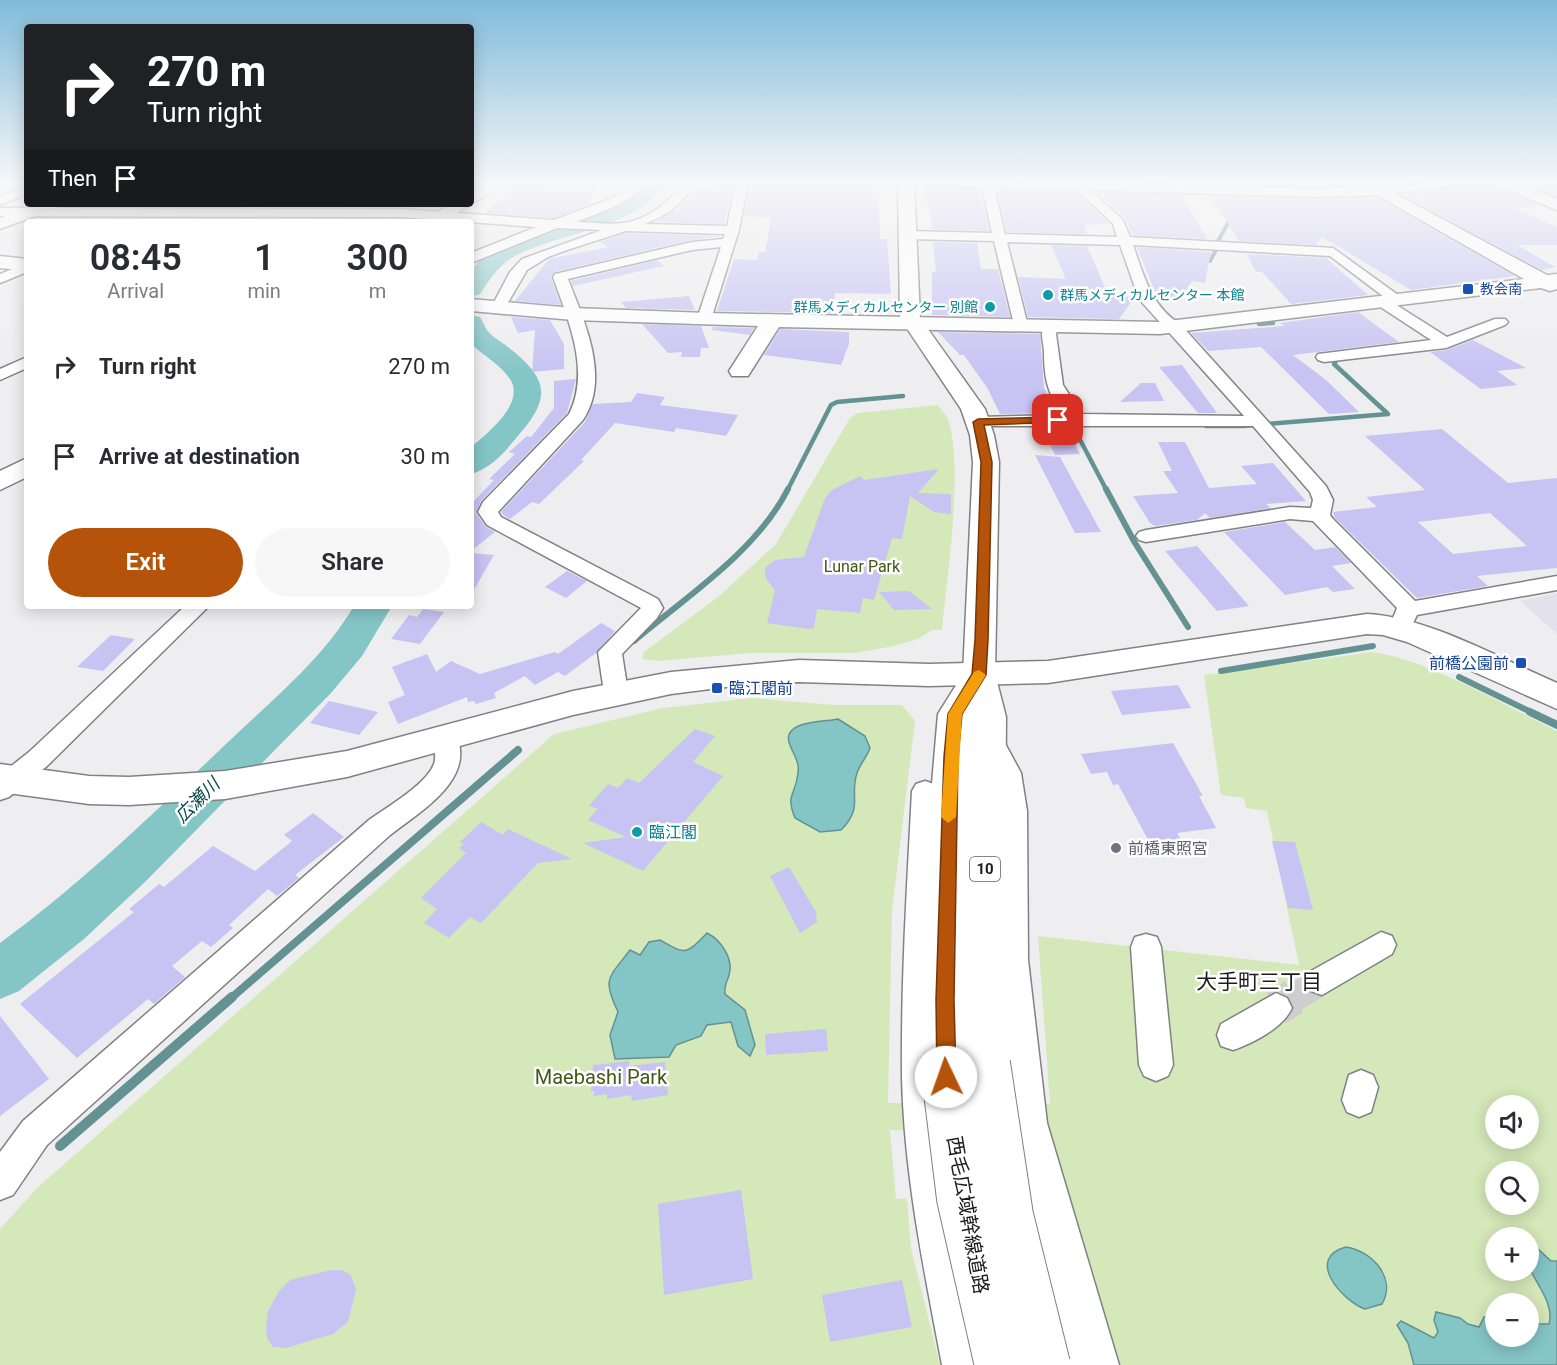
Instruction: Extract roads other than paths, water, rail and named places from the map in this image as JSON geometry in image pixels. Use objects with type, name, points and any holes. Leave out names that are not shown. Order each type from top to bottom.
[{"type":"street","points":[[474,257],[493,246]]},
{"type":"street","points":[[484,307],[527,263],[564,246]]},
{"type":"street","points":[[616,692],[610,652],[649,613],[652,608],[651,604],[494,521],[488,512],[490,506],[583,407],[588,378],[562,276],[693,246]]},
{"type":"street","points":[[707,319],[706,313],[726,246]]},
{"type":"street","points":[[908,246],[909,310],[912,323]]},
{"type":"street","points":[[1001,246],[1020,326]]},
{"type":"street","points":[[1127,246],[1144,296],[1165,321],[1175,327],[1319,490],[1323,500],[1320,515]]},
{"type":"street","points":[[1214,246],[1333,252],[1391,302],[1446,343]]},
{"type":"street","points":[[1483,246],[1553,283]]},
{"type":"street","points":[[0,262],[24,266]]},
{"type":"street","points":[[0,279],[24,267]]},
{"type":"street","points":[[484,307],[573,314],[707,319],[1051,327],[1175,327],[1553,283]]},
{"type":"street","points":[[740,371],[773,320]]},
{"type":"street","points":[[1324,357],[1446,343],[1500,322]]},
{"type":"street","name":"西毛広域幹線道路","points":[[912,323],[963,391],[978,422],[986,462],[979,675],[989,717],[983,966],[965,1061],[992,1134],[1022,1282],[1045,1365]]},
{"type":"street","points":[[1051,327],[1048,334],[1052,341],[1053,381],[1071,414],[1078,420]]},
{"type":"street","points":[[0,375],[24,363]]},
{"type":"street","points":[[978,422],[1258,421]]},
{"type":"street","points":[[0,482],[24,468]]},
{"type":"street","points":[[1146,536],[1290,513],[1320,515],[1405,619],[1557,697]]},
{"type":"street","points":[[5,783],[89,790],[169,789],[256,781],[347,764],[616,692],[700,678],[763,672],[979,675],[1048,672],[1341,627],[1377,624],[1557,583]]},
{"type":"street","points":[[5,783],[195,609]]},
{"type":"street","name":"西毛広域幹線道路","points":[[979,675],[955,714],[948,795],[965,1061],[962,1198],[1000,1365]]},
{"type":"street","points":[[0,1182],[35,1133],[379,828],[434,786],[448,763],[444,738]]},
{"type":"street","points":[[988,743],[1004,772],[1006,793],[1007,960],[1010,1014],[1023,1123],[1091,1365]]},
{"type":"street","points":[[925,791],[919,972],[919,1055],[931,1206],[962,1365]]},
{"type":"street","points":[[1322,981],[1381,945]]},
{"type":"street","points":[[1146,947],[1156,1065]]},
{"type":"street","points":[[1233,1035],[1276,1008]]},
{"type":"street","points":[[927,1160],[1033,1161]]},
{"type":"water","points":[[838,719],[865,736],[870,748],[857,773],[854,808],[848,822],[841,830],[820,832],[795,818],[792,810],[791,799],[798,769],[789,735],[799,726],[807,723]]},
{"type":"water","points":[[707,933],[721,945],[728,957],[730,969],[725,994],[745,1010],[755,1045],[750,1056],[738,1046],[731,1022],[707,1025],[701,1036],[676,1045],[669,1057],[615,1059],[610,1035],[618,1012],[610,992],[612,973],[630,950],[640,955],[649,942],[660,940],[680,950],[685,950],[694,946]]},
{"type":"water","points":[[1346,1247],[1365,1254],[1379,1267],[1386,1285],[1386,1294],[1382,1304],[1365,1309],[1346,1297],[1331,1279],[1328,1260],[1334,1252]]},
{"type":"water","points":[[1539,1250],[1551,1261],[1557,1261],[1557,1365],[1414,1365],[1408,1343],[1397,1325],[1401,1321],[1434,1338],[1438,1332],[1434,1320],[1436,1312],[1460,1318],[1468,1324],[1479,1327],[1485,1317],[1485,1347],[1539,1347],[1539,1324],[1549,1324],[1550,1316],[1536,1281],[1539,1281]]},
{"type":"waterway","name":"広瀬川","points":[[474,284],[497,258],[508,250],[520,246]]},
{"type":"waterway","points":[[1210,261],[1216,250]]},
{"type":"waterway","points":[[1259,324],[1273,323]]},
{"type":"waterway","name":"広瀬川","points":[[474,332],[517,369],[528,386],[528,398],[513,424],[474,461]]},
{"type":"waterway","points":[[1206,426],[1243,426],[1388,414],[1334,364],[1337,359],[1342,358]]},
{"type":"waterway","points":[[787,491],[831,405],[837,402],[903,396]]},
{"type":"waterway","points":[[1060,424],[1076,432],[1107,491]]},
{"type":"waterway","points":[[634,641],[698,590],[739,553],[758,533],[788,489]]},
{"type":"waterway","points":[[1106,489],[1135,543],[1188,627]]},
{"type":"waterway","name":"広瀬川","points":[[0,974],[66,923],[128,867],[300,700],[348,646],[371,609]]},
{"type":"waterway","points":[[1221,671],[1373,646]]},
{"type":"waterway","points":[[1459,677],[1533,713]]},
{"type":"waterway","points":[[1530,712],[1557,725]]},
{"type":"waterway","points":[[230,999],[518,750]]},
{"type":"waterway","points":[[60,1146],[232,997]]},
{"type":"tunnel","points":[[1292,999],[1322,981]]},
{"type":"tunnel","points":[[1276,1008],[1294,997]]},
{"type":"place","name":"教会南","points":[[1468,289]]},
{"type":"place","name":"群馬メディカルセンター 本館","points":[[1048,295]]},
{"type":"place","name":"群馬メディカルセンター 別館","points":[[990,307]]},
{"type":"place","name":"前橋公園前","points":[[1521,663]]},
{"type":"place","name":"臨江閣前","points":[[717,688]]},
{"type":"place","name":"臨江閣","points":[[637,832]]},
{"type":"place","name":"前橋東照宮","points":[[1116,848]]},
{"type":"district","name":"大手町三丁目","points":[[1259,982]]},
{"type":"park label","name":"Lunar Park","points":[[862,566]]},
{"type":"park label","name":"Maebashi Park","points":[[601,1077]]}]
